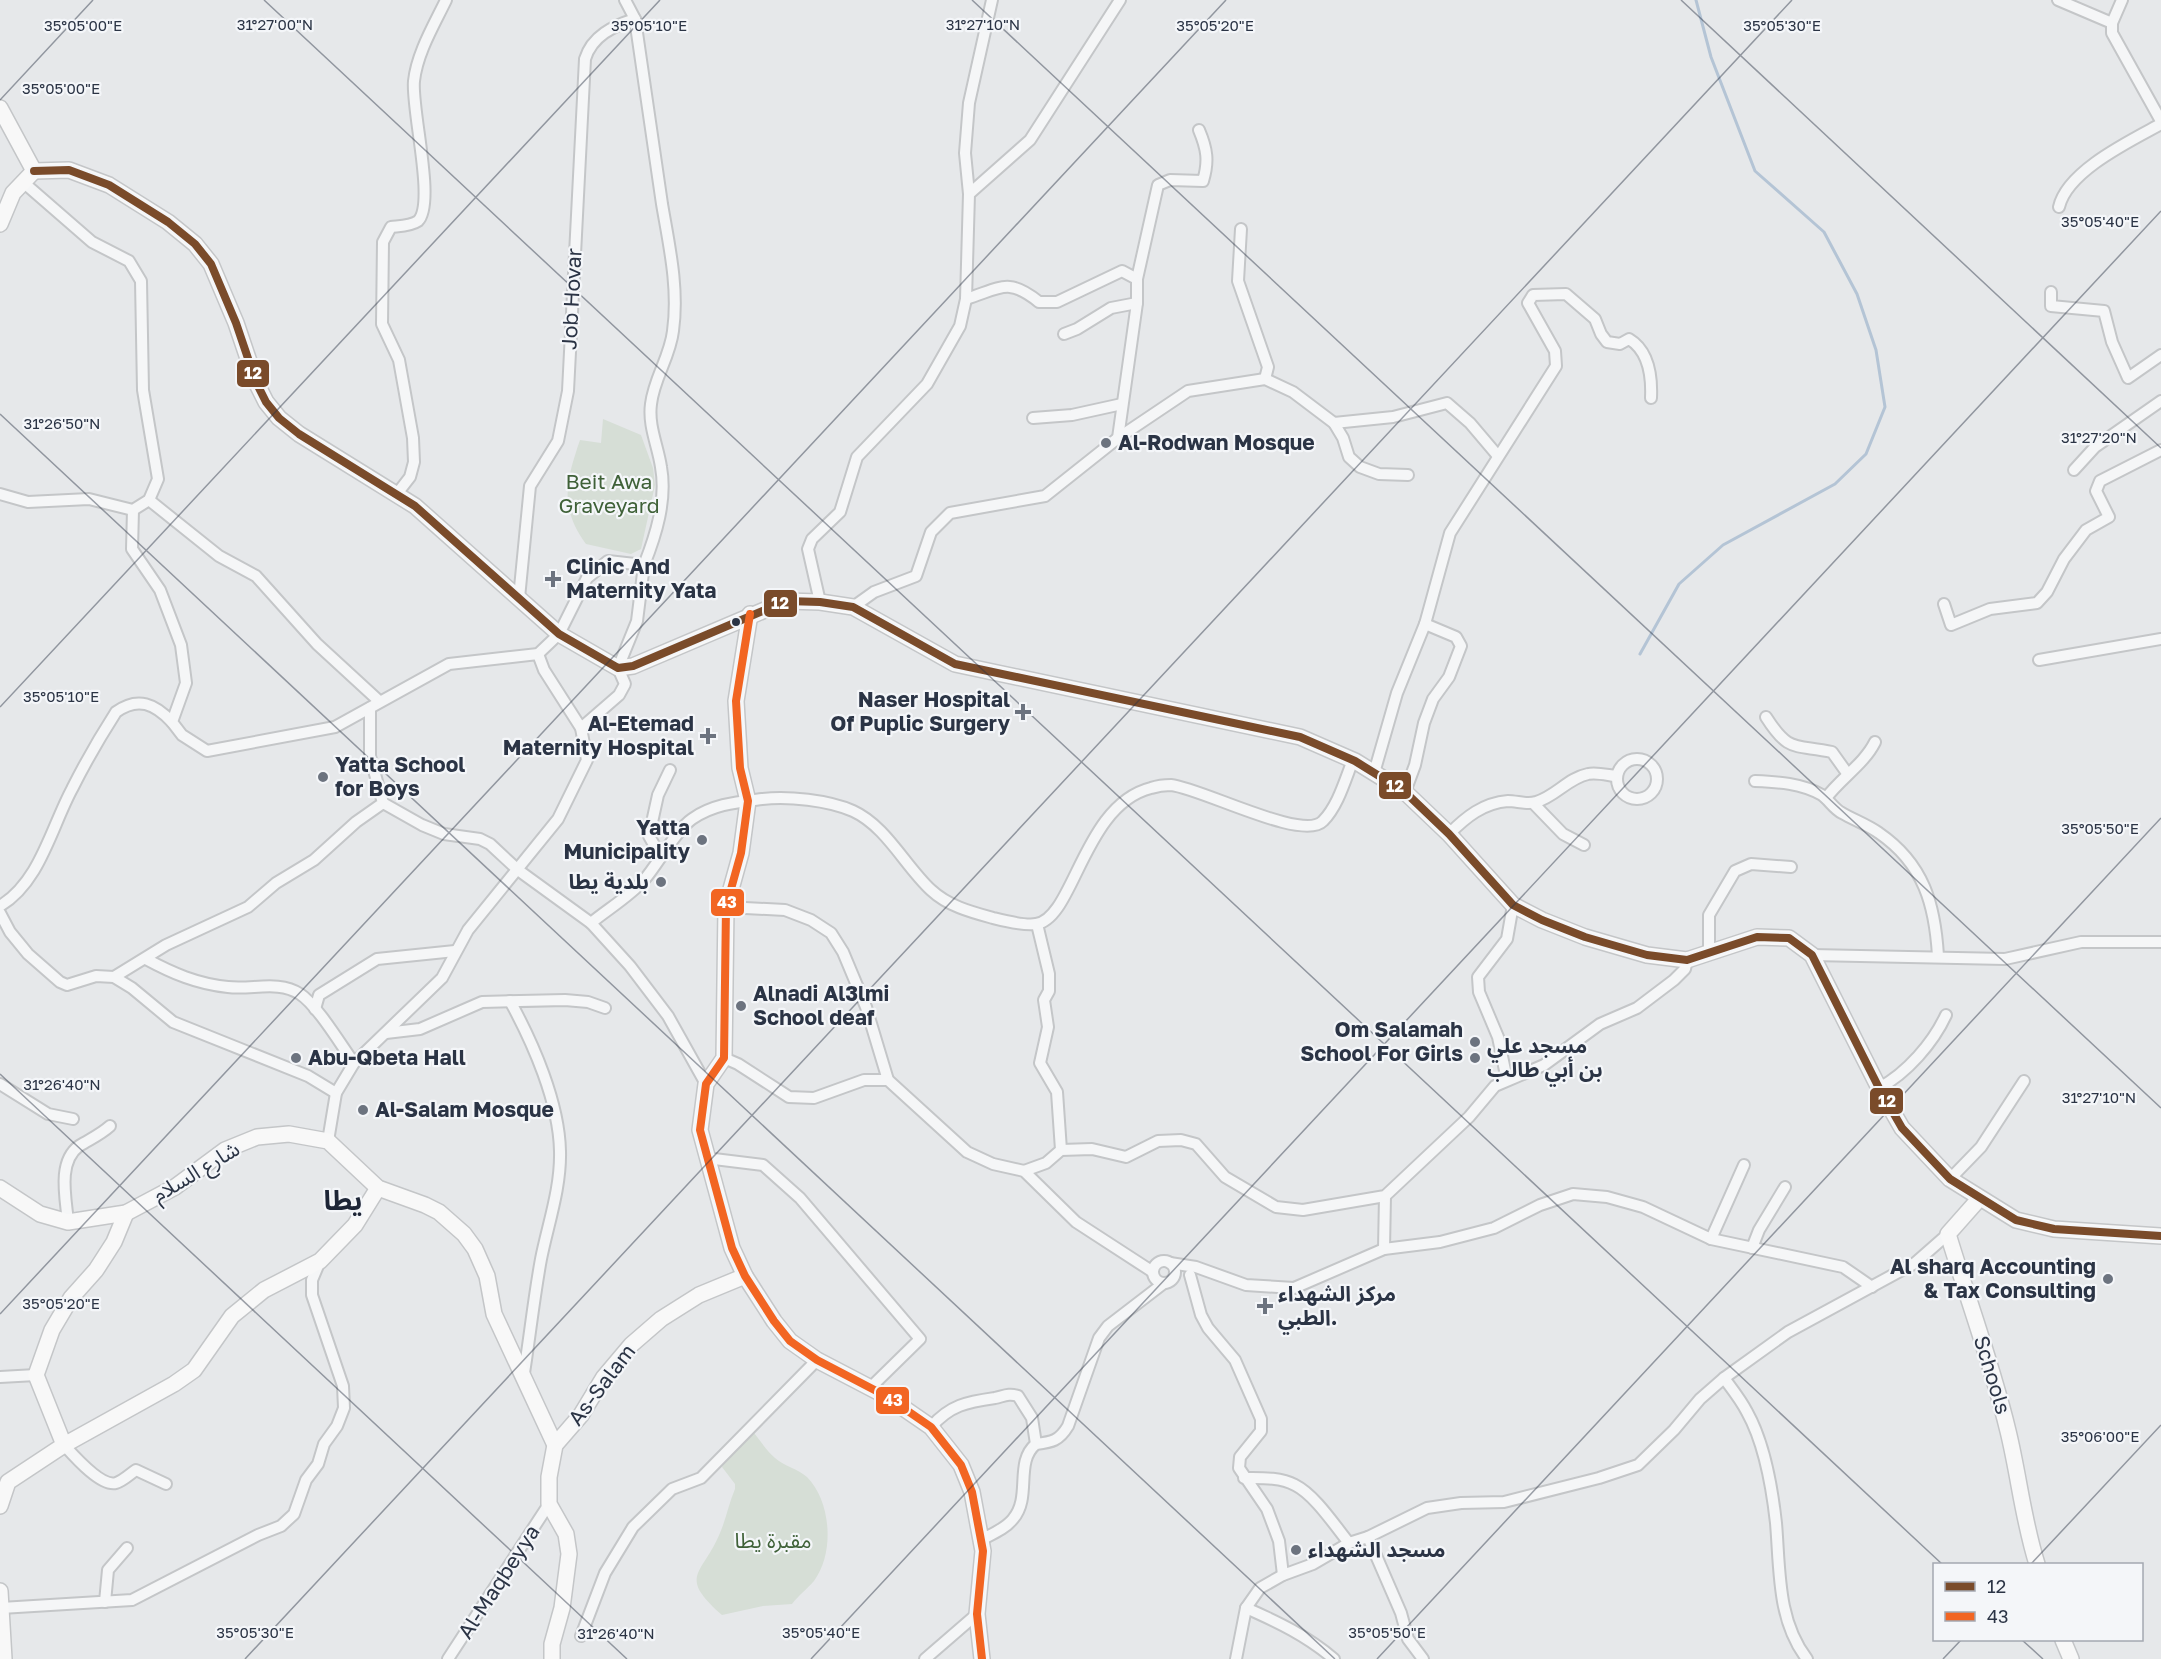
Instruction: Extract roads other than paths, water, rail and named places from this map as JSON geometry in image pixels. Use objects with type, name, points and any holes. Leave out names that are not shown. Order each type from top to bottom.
[{"type":"main road","points":[[2,116],[28,176]]},
{"type":"main road","points":[[0,224],[6,206],[28,176],[69,170],[109,185],[168,222],[195,244],[211,264],[266,402],[279,418],[300,434],[415,506],[559,634],[618,668],[633,666],[750,614],[786,601],[820,602],[853,607],[955,664],[1300,737],[1353,760],[1405,792],[1449,834],[1512,905],[1585,937],[1647,955],[1687,960],[1709,950],[1757,937],[1789,938],[1812,955],[1879,1088],[1902,1128],[1950,1179],[2016,1220],[2054,1229],[2161,1236]]},
{"type":"main road","points":[[750,614],[736,701],[740,768],[748,801],[741,854],[726,907],[723,1058],[706,1084],[700,1122],[706,1158],[732,1248],[745,1276],[785,1334],[817,1360],[870,1388],[931,1427],[961,1465],[972,1492],[981,1540],[981,1583],[977,1614],[982,1659]]},
{"type":"main road","name":"شارع السلام","points":[[0,1188],[40,1214],[68,1222],[126,1213],[175,1187],[225,1150],[257,1137],[290,1134],[328,1141]]},
{"type":"main road","points":[[328,1141],[378,1188],[440,1212],[464,1234],[487,1276],[494,1314],[524,1372],[529,1389],[555,1445],[549,1477],[549,1504],[566,1534],[569,1554],[562,1608],[552,1644],[552,1659]]},
{"type":"main road","points":[[0,1506],[8,1482],[64,1445],[185,1377],[197,1367],[232,1316],[269,1287],[320,1261],[356,1224],[378,1188]]},
{"type":"main road","points":[[1948,1234],[1979,1199]]},
{"type":"main road","points":[[64,1445],[36,1375],[52,1330],[71,1298],[96,1270],[114,1242],[126,1213]]},
{"type":"main road","name":"Schools","points":[[1948,1234],[1970,1308],[1988,1351],[2009,1433],[2024,1519],[2037,1563]]},
{"type":"main road","name":"As-Salam","points":[[555,1445],[581,1414],[604,1377],[631,1345],[661,1319],[699,1295],[745,1276]]},
{"type":"main road","points":[[0,1591],[4,1659]]},
{"type":"main road","points":[[2063,1641],[2071,1659]]},
{"type":"street","points":[[396,495],[410,477],[414,462],[399,360],[382,324],[383,242],[391,227],[418,221],[423,213],[425,202],[422,147],[414,104],[414,80],[420,57],[446,0]]},
{"type":"street","points":[[580,728],[619,695],[625,684],[618,668],[637,621],[644,565],[655,538],[662,495],[662,468],[651,429],[651,405],[656,381],[667,357],[673,330],[674,283],[635,19],[625,0]]},
{"type":"street","points":[[820,602],[808,549],[812,539],[840,512],[851,469],[863,448],[927,384],[944,358],[960,326],[966,299],[969,194],[965,153],[969,103],[992,0]]},
{"type":"street","points":[[969,194],[1030,140],[1120,0]]},
{"type":"street","points":[[2058,0],[2112,23]]},
{"type":"street","points":[[2059,207],[2062,196],[2077,178],[2161,122],[2115,42],[2112,23],[2122,0]]},
{"type":"street","name":"Job Hovar","points":[[519,598],[530,486],[558,441],[568,391],[585,59],[596,39],[609,29],[635,19]]},
{"type":"street","points":[[1118,438],[1137,303],[1137,279],[1158,185],[1170,180],[1203,181],[1208,168],[1207,150],[1200,130]]},
{"type":"street","points":[[0,494],[28,502],[89,499],[133,510],[149,500],[158,479],[142,390],[141,281],[129,261],[92,242],[28,176]]},
{"type":"street","points":[[1241,229],[1238,281],[1268,367],[1265,379]]},
{"type":"street","points":[[966,299],[1011,285],[1023,289],[1039,302],[1057,302],[1122,271],[1137,279]]},
{"type":"street","points":[[2051,292],[2051,306],[2104,311],[2112,342],[2128,378],[2161,355]]},
{"type":"street","points":[[1374,772],[1397,693],[1425,624],[1450,533],[1556,366],[1555,351],[1528,303],[1533,295],[1566,294],[1595,319],[1607,342],[1620,344],[1629,339],[1638,345],[1652,381],[1651,398]]},
{"type":"street","points":[[1064,334],[1077,329],[1111,308],[1137,303]]},
{"type":"street","points":[[853,607],[874,592],[916,576],[931,532],[950,513],[1045,496],[1118,438],[1188,391],[1265,379],[1293,392],[1334,423],[1343,438],[1349,457],[1360,467],[1379,474],[1408,475]]},
{"type":"street","points":[[2074,470],[2095,447],[2161,401]]},
{"type":"street","points":[[1334,423],[1393,417],[1447,403],[1470,423],[1498,456]]},
{"type":"street","points":[[1033,418],[1072,415],[1122,404]]},
{"type":"street","points":[[1944,604],[1952,625],[1990,609],[2037,603],[2047,592],[2064,559],[2086,530],[2109,517],[2096,491],[2100,481],[2161,450]]},
{"type":"street","points":[[149,500],[219,556],[256,576],[375,704]]},
{"type":"street","points":[[133,510],[132,549],[160,590],[181,645],[186,683],[172,722]]},
{"type":"street","points":[[0,906],[14,897],[30,877],[71,790],[116,712],[126,705],[137,702],[160,709],[182,735],[207,751],[335,727],[449,664],[538,654],[559,634],[587,578],[608,561],[644,565]]},
{"type":"street","points":[[1405,792],[1433,699],[1449,677],[1461,646],[1456,637],[1425,624]]},
{"type":"street","points":[[2039,660],[2161,639]]},
{"type":"street","points":[[328,1141],[336,1093],[354,1063],[442,978],[468,930],[558,819],[587,760],[580,728],[544,670],[538,654]]},
{"type":"street","points":[[375,704],[369,756],[383,803],[422,825],[444,834],[480,839],[490,844],[518,870],[591,923],[630,966],[668,1016],[706,1084]]},
{"type":"street","points":[[1766,717],[1776,733],[1791,746],[1832,752],[1847,772]]},
{"type":"street","points":[[1826,798],[1847,772],[1869,754],[1875,742]]},
{"type":"street","points":[[591,923],[643,881],[691,819],[730,802],[789,796],[853,811],[876,828],[933,892],[962,910],[998,919],[1037,924],[1051,917],[1062,902],[1093,837],[1111,813],[1131,796],[1151,788],[1171,785],[1305,828],[1315,827],[1329,813],[1353,760]]},
{"type":"street","points":[[661,857],[649,836],[658,795],[670,770]]},
{"type":"street","points":[[1449,834],[1464,820],[1484,807],[1508,801],[1533,803],[1552,796],[1573,779],[1590,773],[1615,776]]},
{"type":"street","points":[[1755,781],[1780,782],[1807,788],[1826,798],[1840,812],[1879,833],[1905,857],[1920,876],[1935,917],[1938,956]]},
{"type":"street","points":[[114,977],[166,945],[248,907],[276,883],[314,860],[356,822],[383,803]]},
{"type":"street","points":[[1533,803],[1563,834],[1584,845]]},
{"type":"street","points":[[1709,950],[1709,915],[1735,871],[1751,864],[1791,867]]},
{"type":"street","points":[[1507,1080],[1498,1037],[1479,992],[1478,977],[1507,939],[1512,905]]},
{"type":"street","points":[[726,907],[785,910],[811,920],[831,933],[843,952],[866,1007],[888,1080],[967,1152],[993,1164],[1024,1171],[1077,1222],[1171,1281],[1174,1275],[1170,1263]]},
{"type":"street","points":[[0,913],[10,932],[28,954],[60,982],[67,985],[96,976],[114,977],[132,988],[142,999],[172,1022],[308,1076],[336,1093]]},
{"type":"street","points":[[1037,924],[1048,974],[1049,991],[1044,1000],[1048,1027],[1040,1062],[1057,1092],[1061,1150]]},
{"type":"street","points":[[1812,955],[2005,959],[2081,942],[2161,942]]},
{"type":"street","points":[[315,1009],[320,994],[376,959],[455,951]]},
{"type":"street","points":[[146,959],[172,974],[200,983],[230,988],[287,988],[301,994],[315,1009],[354,1063]]},
{"type":"street","points":[[1024,1171],[1046,1163],[1061,1150],[1092,1149],[1126,1157],[1158,1141],[1181,1140],[1196,1144],[1218,1171],[1253,1196],[1276,1207],[1303,1210],[1385,1196],[1469,1117],[1491,1090],[1507,1080],[1544,1065],[1600,1024],[1649,1000],[1685,969],[1687,960]]},
{"type":"street","points":[[386,1033],[420,1029],[482,1002],[510,1000],[588,1002],[605,1008]]},
{"type":"street","points":[[510,1000],[529,1036],[544,1079],[558,1123],[560,1153],[556,1192],[541,1260],[524,1372]]},
{"type":"street","points":[[1879,1088],[1906,1068],[1936,1036],[1946,1015]]},
{"type":"street","points":[[723,1058],[738,1064],[789,1097],[814,1098],[864,1080],[888,1080]]},
{"type":"street","points":[[1950,1179],[1981,1147],[2024,1082]]},
{"type":"street","points":[[0,1084],[48,1114],[73,1119]]},
{"type":"street","points":[[68,1222],[64,1181],[68,1159],[78,1147],[99,1136],[110,1125]]},
{"type":"street","points":[[706,1158],[763,1166],[800,1198],[920,1339],[870,1388]]},
{"type":"street","points":[[1711,1239],[1744,1165]]},
{"type":"street","points":[[1752,1248],[1759,1230],[1785,1187]]},
{"type":"street","points":[[981,1540],[1002,1529],[1013,1519],[1020,1508],[1026,1457],[1036,1444],[1054,1442],[1061,1437],[1076,1407],[1099,1338],[1108,1326],[1146,1296],[1157,1274],[1170,1263],[1196,1267],[1246,1285],[1294,1288],[1384,1250],[1440,1242],[1494,1228],[1540,1205],[1573,1194],[1607,1197],[1643,1207],[1711,1239],[1843,1267],[1872,1287]]},
{"type":"street","points":[[1384,1250],[1385,1196]]},
{"type":"street","points":[[1236,1659],[1246,1608],[1260,1588],[1283,1575],[1313,1564],[1349,1543],[1368,1537],[1427,1508],[1461,1503],[1504,1502],[1627,1470],[1648,1456],[1700,1399],[1724,1378],[1788,1332],[1915,1263],[1948,1234]]},
{"type":"street","points":[[1,1608],[132,1600],[258,1535],[274,1530],[294,1514],[306,1480],[318,1464],[324,1444],[339,1423],[345,1401],[343,1386],[312,1295],[312,1280],[320,1261]]},
{"type":"street","points":[[1174,1275],[1224,1278]]},
{"type":"street","points":[[1190,1275],[1208,1328],[1235,1360],[1261,1419],[1261,1431],[1240,1457],[1239,1468],[1267,1509],[1279,1541],[1283,1575]]},
{"type":"street","points":[[580,1636],[608,1566],[639,1521],[672,1489],[701,1478],[817,1360]]},
{"type":"street","points":[[0,1377],[36,1375]]},
{"type":"street","points":[[1724,1378],[1748,1412],[1757,1436],[1776,1520],[1784,1608],[1792,1635],[1807,1659]]},
{"type":"street","points":[[931,1427],[940,1417],[965,1402],[1010,1394],[1018,1396],[1028,1411],[1036,1444]]},
{"type":"street","points":[[64,1445],[90,1472],[110,1484],[118,1483],[136,1470],[166,1484]]},
{"type":"street","points":[[1244,1478],[1273,1478],[1296,1485],[1324,1511],[1349,1543]]},
{"type":"street","name":"Al-Maqbeyya","points":[[448,1659],[549,1504]]},
{"type":"street","points":[[1368,1537],[1401,1613],[1408,1639],[1423,1659]]},
{"type":"street","points":[[105,1602],[108,1570],[127,1548]]},
{"type":"street","points":[[1246,1608],[1284,1624],[1313,1641],[1334,1659]]},
{"type":"street","points":[[925,1659],[977,1614]]},
{"type":"waterway","points":[[1640,654],[1679,584],[1723,545],[1835,484],[1866,454],[1885,407],[1876,350],[1857,294],[1824,232],[1755,171],[1711,57],[1696,0]]},
{"type":"place","name":"Al-Rodwan Mosque","points":[[1106,443]]},
{"type":"place","name":"Clinic And Maternity Yata","points":[[553,579]]},
{"type":"place","name":"Naser Hospital Of Puplic Surgery","points":[[1023,712]]},
{"type":"place","name":"Al-Etemad Maternity Hospital","points":[[708,736]]},
{"type":"place","name":"Yatta School for Boys","points":[[323,777]]},
{"type":"place","name":"Yatta Municipality","points":[[702,840]]},
{"type":"place","name":"بلدية يطا","points":[[661,882]]},
{"type":"place","name":"Alnadi Al3lmi School deaf","points":[[741,1006]]},
{"type":"place","name":"Om Salamah School For Girls","points":[[1475,1042]]},
{"type":"place","name":"Abu-Qbeta Hall","points":[[296,1058]]},
{"type":"place","name":"مسجد علي بن أبي طالب","points":[[1475,1058]]},
{"type":"place","name":"Al-Salam Mosque","points":[[363,1110]]},
{"type":"place","name":"Al sharq Accounting & Tax Consulting","points":[[2108,1279]]},
{"type":"place","name":"مركز الشهداء الطبي.","points":[[1265,1306]]},
{"type":"place","name":"مسجد الشهداء","points":[[1296,1550]]},
{"type":"district","name":"يطا","points":[[343,1201]]},
{"type":"park label","name":"Beit Awa Graveyard","points":[[609,494]]},
{"type":"park label","name":"مقبرة يطا","points":[[773,1541]]}]
